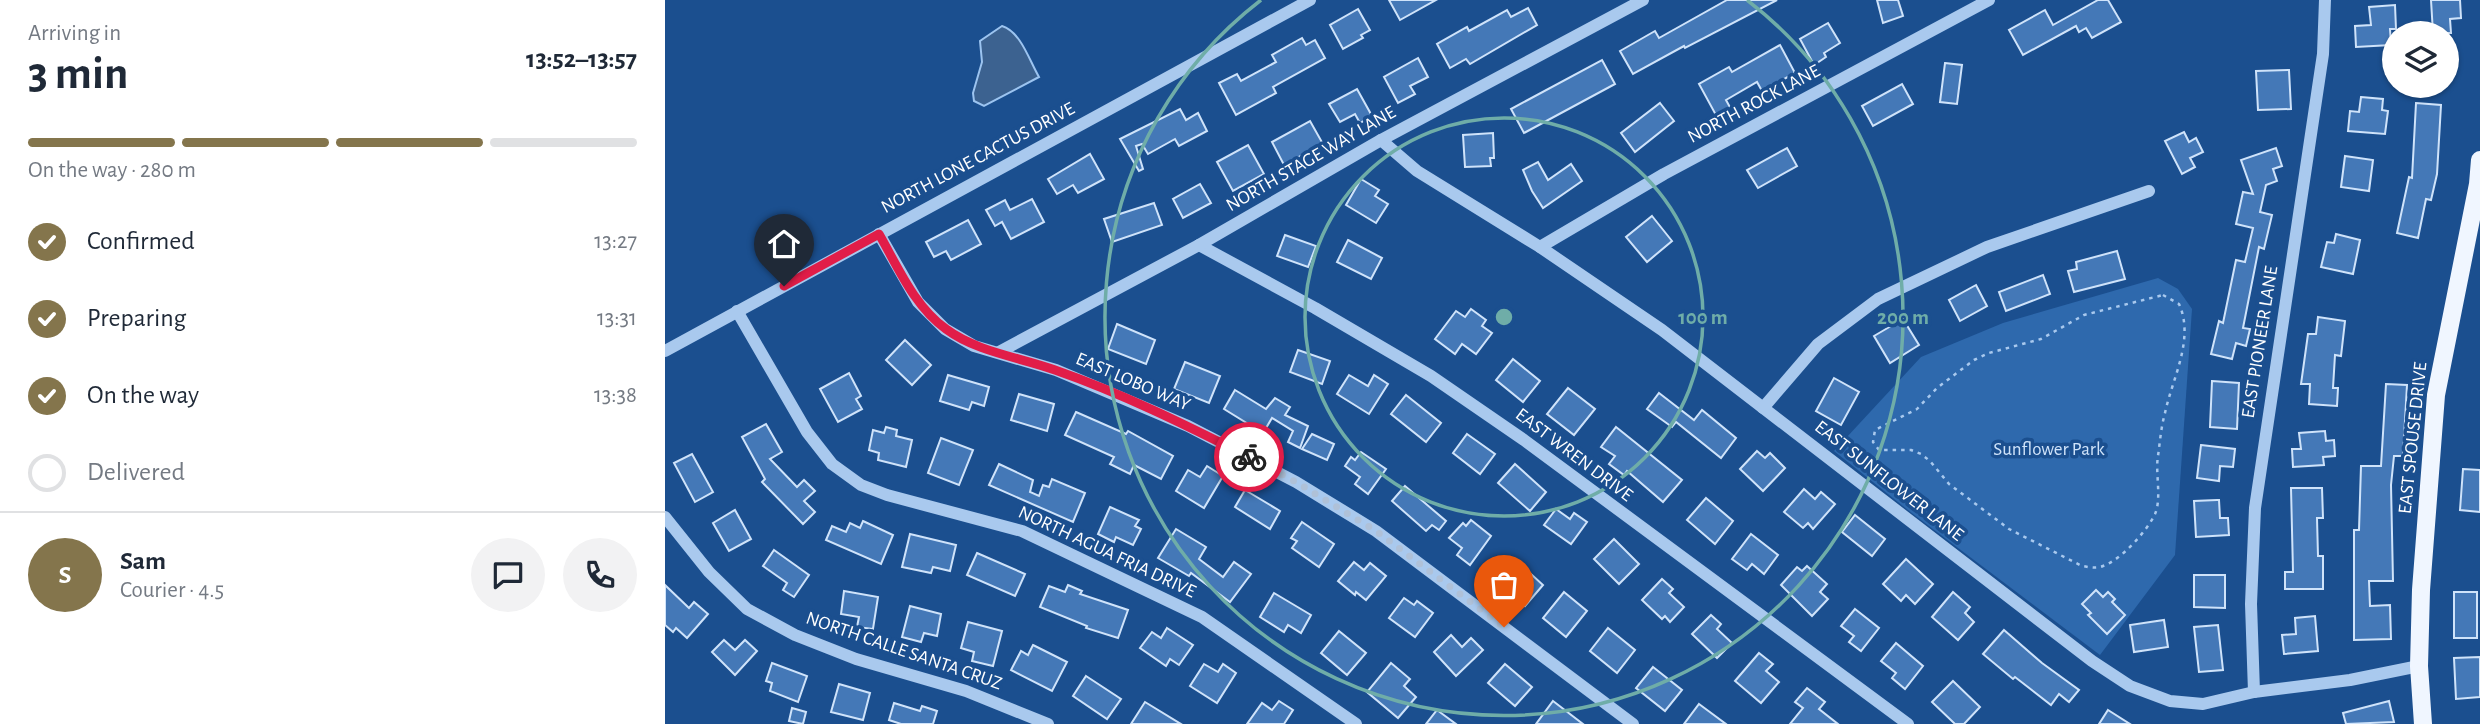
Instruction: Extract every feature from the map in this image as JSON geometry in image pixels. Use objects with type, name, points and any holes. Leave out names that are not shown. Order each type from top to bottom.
[{"type":"main road","name":"EAST SPOUSE DRIVE","points":[[2423,724],[2419,666],[2425,515],[2436,395],[2478,184],[2480,160]]},
{"type":"street","name":"NORTH LONE CACTUS DRIVE","points":[[665,351],[1310,0]]},
{"type":"street","name":"NORTH STAGE WAY LANE","points":[[999,352],[1643,0]]},
{"type":"street","name":"NORTH ROCK LANE","points":[[1540,247],[1664,174],[1989,0]]},
{"type":"street","name":"EAST PIONEER LANE","points":[[2254,692],[2251,604],[2255,508],[2323,54],[2325,0]]},
{"type":"street","name":"EAST SUNFLOWER LANE","points":[[1381,141],[1417,171],[1540,247],[1662,330],[2092,661],[2130,686],[2171,701],[2203,704],[2254,692],[2350,680],[2419,666]]},
{"type":"street","points":[[1763,408],[1818,344],[1878,299],[1987,247],[2149,191]]},
{"type":"street","name":"EAST LOBO WAY","points":[[879,234],[918,302],[945,329],[974,346],[1056,370],[1188,426],[1296,482],[1376,531],[1633,724]]},
{"type":"street","name":"EAST WREN DRIVE","points":[[1199,245],[1315,308],[1431,376],[1524,439],[1908,724]]},
{"type":"street","name":"NORTH AGUA FRIA DRIVE","points":[[737,312],[807,432],[832,464],[861,485],[887,495],[1022,531],[1191,612],[1356,724]]},
{"type":"street","name":"NORTH CALLE SANTA CRUZ","points":[[665,517],[709,572],[747,609],[795,635],[856,659],[966,691],[1048,724]]},
{"type":"path","points":[[2163,295],[2179,304],[2183,323],[2181,357],[2165,412],[2157,460],[2157,510],[2146,529],[2130,547],[2104,566],[2081,566],[2009,529],[1948,484],[1930,461],[1920,454],[1911,450],[1879,450],[1873,442],[1875,430],[1917,409],[1937,388],[1974,360],[1989,353],[2041,339],[2084,316],[2111,307],[2163,295]]},
{"type":"green space","name":"Sunflower Park","points":[[2158,278],[2178,289],[2192,309],[2175,555],[2100,655],[1834,451],[1921,357],[2003,323]]},
{"type":"shaded area","points":[[1002,26],[1009,29],[1019,40],[1039,77],[984,106],[974,101],[973,93],[982,62],[980,41]]},
{"type":"building","points":[[1389,0],[1436,0],[1400,20]]},
{"type":"building","points":[[1727,0],[1777,0],[1633,74],[1620,51],[1655,31],[1659,38]]},
{"type":"building","points":[[1877,0],[1898,0],[1903,16],[1883,23]]},
{"type":"building","points":[[2098,0],[2108,0],[2121,22],[2092,38],[2086,28],[2079,32],[2076,26],[2023,55],[2009,30],[2045,10],[2053,25]]},
{"type":"building","points":[[2431,0],[2460,0],[2461,18],[2432,21]]},
{"type":"building","points":[[2395,5],[2396,21],[2382,21],[2382,46],[2356,47],[2355,26],[2371,25],[2369,7]]},
{"type":"building","points":[[1528,8],[1537,25],[1470,64],[1466,59],[1450,68],[1437,44],[1467,27],[1469,31],[1507,10],[1511,17]]},
{"type":"building","points":[[1358,9],[1370,30],[1361,35],[1363,38],[1343,49],[1330,25]]},
{"type":"building","points":[[1828,23],[1840,43],[1824,53],[1826,57],[1814,65],[1800,39]]},
{"type":"building","points":[[1302,38],[1306,45],[1315,40],[1325,58],[1273,87],[1276,93],[1236,115],[1219,83],[1237,74],[1241,81],[1276,62],[1272,55]]},
{"type":"building","points":[[1780,45],[1795,73],[1762,91],[1757,82],[1726,100],[1731,109],[1717,117],[1699,84],[1729,67],[1732,72]]},
{"type":"building","points":[[1418,58],[1428,77],[1410,86],[1415,94],[1398,103],[1384,77]]},
{"type":"building","points":[[1602,60],[1615,84],[1524,133],[1511,109]]},
{"type":"building","points":[[1945,63],[1962,65],[1957,104],[1940,102]]},
{"type":"building","points":[[2289,70],[2291,109],[2258,110],[2256,71]]},
{"type":"building","points":[[1902,84],[1913,104],[1873,126],[1862,106]]},
{"type":"building","points":[[1357,89],[1372,116],[1360,123],[1355,114],[1340,122],[1329,104]]},
{"type":"building","points":[[2361,97],[2383,99],[2382,110],[2388,111],[2385,134],[2348,131],[2350,111],[2359,112]]},
{"type":"building","points":[[1660,103],[1674,121],[1635,152],[1621,133]]},
{"type":"building","points":[[2416,103],[2441,105],[2437,174],[2431,200],[2426,199],[2418,238],[2397,233],[2409,177],[2412,178]]},
{"type":"building","points":[[1180,109],[1186,120],[1198,113],[1207,131],[1179,146],[1175,139],[1148,154],[1142,144],[1136,146],[1143,169],[1139,171],[1120,139]]},
{"type":"building","points":[[1310,121],[1323,144],[1284,165],[1272,142]]},
{"type":"building","points":[[2184,132],[2189,142],[2196,138],[2203,152],[2190,158],[2195,167],[2182,174],[2165,141]]},
{"type":"building","points":[[1493,133],[1494,158],[1490,158],[1491,166],[1465,167],[1463,135]]},
{"type":"building","points":[[1248,145],[1264,174],[1233,191],[1217,162]]},
{"type":"building","points":[[1787,148],[1797,166],[1758,188],[1747,170]]},
{"type":"building","points":[[2276,148],[2282,166],[2273,169],[2277,181],[2266,185],[2260,212],[2272,215],[2264,249],[2259,247],[2243,328],[2250,329],[2246,346],[2236,343],[2232,359],[2211,354],[2219,321],[2223,323],[2236,260],[2245,262],[2253,228],[2236,224],[2243,192],[2253,194],[2241,160]]},
{"type":"building","points":[[1090,154],[1104,179],[1078,193],[1073,185],[1057,194],[1048,179]]},
{"type":"building","points":[[2345,156],[2373,160],[2369,191],[2341,187]]},
{"type":"building","points":[[1538,162],[1548,180],[1571,164],[1582,181],[1543,208],[1523,170]]},
{"type":"building","points":[[1361,179],[1379,190],[1375,196],[1388,204],[1376,223],[1346,205]]},
{"type":"building","points":[[1200,184],[1211,203],[1183,218],[1173,199]]},
{"type":"building","points":[[1032,199],[1044,222],[1011,239],[1002,222],[995,226],[986,210],[1005,200],[1010,210]]},
{"type":"building","points":[[1154,203],[1162,225],[1112,242],[1104,219]]},
{"type":"building","points":[[1652,216],[1672,241],[1647,262],[1626,237]]},
{"type":"building","points":[[968,220],[981,244],[951,260],[946,251],[934,257],[926,242]]},
{"type":"building","points":[[2336,234],[2360,240],[2353,274],[2321,267],[2327,242],[2334,243]]},
{"type":"building","points":[[1285,235],[1316,246],[1308,267],[1277,256]]},
{"type":"building","points":[[1348,240],[1382,258],[1371,279],[1337,262]]},
{"type":"building","points":[[2117,251],[2125,279],[2074,292],[2068,271],[2077,269],[2076,262]]},
{"type":"building","points":[[2043,275],[2050,294],[2006,311],[1999,292]]},
{"type":"building","points":[[1976,285],[1987,306],[1960,321],[1949,300]]},
{"type":"building","points":[[1471,309],[1486,320],[1482,326],[1492,333],[1476,354],[1462,344],[1455,354],[1435,339],[1456,311],[1465,317]]},
{"type":"building","points":[[2318,317],[2345,321],[2341,356],[2335,355],[2333,388],[2338,388],[2337,406],[2309,404],[2310,384],[2301,384],[2308,334],[2316,334]]},
{"type":"building","points":[[1903,319],[1919,345],[1890,363],[1874,336]]},
{"type":"building","points":[[1117,324],[1155,340],[1146,364],[1108,349]]},
{"type":"building","points":[[905,340],[931,365],[912,385],[886,360]]},
{"type":"building","points":[[1298,350],[1330,361],[1322,384],[1290,372]]},
{"type":"building","points":[[1513,359],[1540,381],[1523,402],[1496,380]]},
{"type":"building","points":[[1185,362],[1220,376],[1209,403],[1174,389]]},
{"type":"building","points":[[849,373],[861,396],[856,399],[862,409],[838,422],[820,389]]},
{"type":"building","points":[[948,375],[989,387],[984,406],[972,402],[969,410],[940,401]]},
{"type":"building","points":[[1349,375],[1368,386],[1374,375],[1388,384],[1369,414],[1337,394]]},
{"type":"building","points":[[1834,378],[1859,392],[1841,425],[1816,411]]},
{"type":"building","points":[[2212,381],[2239,383],[2237,429],[2210,427]]},
{"type":"building","points":[[2386,384],[2407,385],[2403,456],[2394,456],[2391,485],[2393,581],[2369,581],[2370,606],[2390,605],[2391,639],[2354,640],[2354,530],[2359,530],[2361,466],[2381,466]]},
{"type":"building","points":[[1568,388],[1595,409],[1574,435],[1547,414]]},
{"type":"building","points":[[1235,390],[1266,409],[1275,398],[1290,407],[1285,415],[1308,426],[1300,448],[1288,442],[1293,431],[1272,418],[1263,433],[1224,409]]},
{"type":"building","points":[[1659,393],[1694,420],[1702,410],[1736,438],[1721,458],[1676,422],[1672,427],[1647,409]]},
{"type":"building","points":[[1019,394],[1054,404],[1047,431],[1011,420]]},
{"type":"building","points":[[1406,395],[1441,423],[1426,442],[1391,414]]},
{"type":"building","points":[[1076,412],[1126,434],[1128,431],[1173,456],[1161,479],[1134,465],[1130,474],[1110,464],[1114,457],[1065,435]]},
{"type":"building","points":[[766,424],[782,452],[770,459],[797,487],[804,480],[815,491],[804,501],[815,512],[803,524],[762,482],[765,479],[742,437]]},
{"type":"building","points":[[886,427],[897,430],[896,436],[912,440],[906,467],[878,460],[879,453],[869,450],[873,430],[884,433]]},
{"type":"building","points":[[1616,427],[1682,480],[1663,502],[1627,471],[1624,475],[1609,464],[1615,456],[1601,447]]},
{"type":"building","points":[[2325,431],[2326,441],[2334,440],[2335,456],[2323,457],[2324,465],[2293,467],[2292,449],[2301,449],[2299,433]]},
{"type":"building","points":[[1312,434],[1334,444],[1327,460],[1302,449]]},
{"type":"building","points":[[1467,434],[1495,454],[1480,474],[1453,453]]},
{"type":"building","points":[[941,438],[973,450],[959,485],[928,473]]},
{"type":"building","points":[[2201,445],[2235,449],[2233,467],[2220,466],[2219,481],[2197,478]]},
{"type":"building","points":[[1757,451],[1765,458],[1770,453],[1785,468],[1763,491],[1740,469]]},
{"type":"building","points":[[1361,452],[1386,469],[1368,494],[1355,484],[1360,477],[1345,466],[1351,457],[1355,460]]},
{"type":"building","points":[[692,454],[713,492],[695,502],[674,463]]},
{"type":"building","points":[[999,464],[1033,480],[1030,492],[1039,496],[1043,485],[1049,487],[1052,479],[1085,493],[1073,522],[989,485]]},
{"type":"building","points":[[1515,464],[1546,492],[1530,511],[1498,483]]},
{"type":"building","points":[[1207,466],[1223,476],[1204,508],[1176,491],[1188,470],[1200,477]]},
{"type":"building","points":[[2463,469],[2480,470],[2480,512],[2460,510]]},
{"type":"building","points":[[1405,486],[1446,521],[1439,530],[1432,525],[1426,531],[1392,501]]},
{"type":"building","points":[[2291,488],[2322,488],[2323,518],[2317,518],[2318,556],[2323,556],[2323,589],[2285,589],[2285,572],[2293,572]]},
{"type":"building","points":[[1804,489],[1815,499],[1821,492],[1835,504],[1813,529],[1808,523],[1803,528],[1784,512]]},
{"type":"building","points":[[1245,490],[1280,511],[1270,529],[1235,507]]},
{"type":"building","points":[[1706,498],[1733,521],[1715,544],[1687,520]]},
{"type":"building","points":[[2219,500],[2220,518],[2228,518],[2229,535],[2196,537],[2194,501]]},
{"type":"building","points":[[1110,507],[1139,520],[1135,526],[1141,529],[1133,545],[1116,537],[1114,542],[1098,534]]},
{"type":"building","points":[[1556,509],[1570,519],[1574,513],[1587,522],[1571,544],[1544,525]]},
{"type":"building","points":[[735,510],[751,539],[729,551],[713,523]]},
{"type":"building","points":[[1855,515],[1885,539],[1872,556],[1842,532]]},
{"type":"building","points":[[1471,520],[1491,536],[1470,565],[1457,555],[1462,548],[1449,538],[1463,523],[1466,526]]},
{"type":"building","points":[[863,521],[893,535],[881,564],[826,540],[832,526],[846,532],[850,523],[860,528]]},
{"type":"building","points":[[1302,522],[1334,544],[1319,567],[1292,548],[1297,541],[1291,538]]},
{"type":"building","points":[[1176,529],[1206,547],[1199,559],[1223,577],[1234,562],[1251,574],[1230,602],[1191,573],[1189,576],[1158,558]]},
{"type":"building","points":[[910,534],[956,545],[950,571],[933,567],[931,573],[902,567]]},
{"type":"building","points":[[1751,534],[1778,555],[1764,574],[1752,564],[1747,570],[1732,559]]},
{"type":"building","points":[[1614,539],[1639,564],[1619,584],[1594,559]]},
{"type":"building","points":[[774,550],[809,575],[794,597],[783,590],[787,583],[763,566]]},
{"type":"building","points":[[977,553],[1025,574],[1015,596],[967,575]]},
{"type":"building","points":[[1906,559],[1933,584],[1915,604],[1906,595],[1901,601],[1883,584]]},
{"type":"building","points":[[1501,560],[1512,570],[1519,563],[1543,585],[1525,606],[1488,573]]},
{"type":"building","points":[[1354,562],[1364,570],[1370,563],[1386,576],[1366,600],[1338,581]]},
{"type":"building","points":[[1807,566],[1827,584],[1820,592],[1828,599],[1812,616],[1781,585],[1797,567],[1802,571]]},
{"type":"building","points":[[2194,575],[2225,575],[2225,608],[2194,607]]},
{"type":"building","points":[[1662,579],[1673,589],[1669,593],[1684,607],[1670,622],[1665,616],[1662,619],[1642,600]]},
{"type":"building","points":[[665,585],[689,608],[694,602],[708,614],[687,638],[676,628],[673,632],[665,625]]},
{"type":"building","points":[[1068,585],[1082,591],[1080,594],[1128,610],[1118,638],[1086,628],[1087,626],[1040,607],[1049,586],[1065,592]]},
{"type":"building","points":[[2096,590],[2103,597],[2108,592],[2115,599],[2112,602],[2125,615],[2107,634],[2088,615],[2091,613],[2082,604]]},
{"type":"building","points":[[844,591],[878,597],[873,629],[857,627],[859,617],[841,614]]},
{"type":"building","points":[[1564,592],[1587,611],[1566,637],[1543,618]]},
{"type":"building","points":[[1953,592],[1970,607],[1965,613],[1974,622],[1958,640],[1932,617]]},
{"type":"building","points":[[2454,592],[2477,592],[2477,638],[2454,638]]},
{"type":"building","points":[[1274,593],[1311,615],[1301,633],[1288,625],[1284,632],[1260,617]]},
{"type":"building","points":[[1404,598],[1414,605],[1417,601],[1433,613],[1415,637],[1389,618]]},
{"type":"building","points":[[910,606],[941,614],[937,636],[924,633],[921,642],[902,637]]},
{"type":"building","points":[[1855,609],[1879,628],[1861,651],[1849,642],[1854,636],[1841,626]]},
{"type":"building","points":[[1711,615],[1721,624],[1717,629],[1732,643],[1717,658],[1692,634]]},
{"type":"building","points":[[2315,616],[2318,651],[2284,654],[2282,635],[2296,634],[2295,618]]},
{"type":"building","points":[[2164,620],[2168,647],[2134,652],[2130,625]]},
{"type":"building","points":[[968,622],[1002,631],[993,666],[972,661],[974,652],[961,648]]},
{"type":"building","points":[[2218,625],[2223,670],[2199,672],[2194,627]]},
{"type":"building","points":[[1167,628],[1193,645],[1179,665],[1170,659],[1166,666],[1140,648],[1152,632],[1161,638]]},
{"type":"building","points":[[1608,628],[1635,650],[1617,673],[1590,651]]},
{"type":"building","points":[[2004,630],[2079,690],[2069,702],[2059,694],[2051,705],[1983,654]]},
{"type":"building","points":[[1339,631],[1366,653],[1347,675],[1321,653]]},
{"type":"building","points":[[1451,635],[1462,647],[1471,638],[1483,650],[1456,676],[1434,652]]},
{"type":"building","points":[[724,640],[735,650],[745,640],[757,651],[735,675],[712,652]]},
{"type":"building","points":[[1896,643],[1923,666],[1905,689],[1892,678],[1896,673],[1881,661]]},
{"type":"building","points":[[1033,645],[1067,662],[1052,691],[1011,670],[1021,651],[1028,655]]},
{"type":"building","points":[[1759,653],[1773,664],[1766,671],[1779,682],[1761,703],[1735,681]]},
{"type":"building","points":[[2480,657],[2480,697],[2456,699],[2454,658]]},
{"type":"building","points":[[772,663],[807,676],[798,702],[770,691],[772,683],[766,681]]},
{"type":"building","points":[[1391,663],[1410,679],[1404,686],[1416,697],[1398,718],[1367,692]]},
{"type":"building","points":[[1204,664],[1218,672],[1223,664],[1236,673],[1217,703],[1190,686]]},
{"type":"building","points":[[1505,664],[1532,687],[1515,706],[1488,683]]},
{"type":"building","points":[[1653,667],[1682,690],[1665,711],[1636,688]]},
{"type":"building","points":[[1086,676],[1121,699],[1107,719],[1073,696]]},
{"type":"building","points":[[1953,681],[1980,707],[1964,724],[1955,724],[1932,702]]},
{"type":"building","points":[[839,684],[870,693],[863,720],[831,712]]},
{"type":"building","points":[[1807,688],[1825,702],[1819,709],[1838,724],[1790,724],[1803,708],[1795,702]]},
{"type":"building","points":[[1279,701],[1293,710],[1284,724],[1247,724],[1262,703],[1272,710]]},
{"type":"building","points":[[1553,701],[1583,724],[1536,724]]},
{"type":"building","points":[[2389,701],[2394,722],[2346,724],[2343,713]]},
{"type":"building","points":[[1145,702],[1181,724],[1131,724]]},
{"type":"building","points":[[894,703],[920,711],[922,706],[937,711],[933,724],[901,724],[889,720]]},
{"type":"building","points":[[1699,704],[1726,724],[1684,724]]},
{"type":"building","points":[[792,708],[806,712],[803,724],[789,721]]},
{"type":"building","points":[[1437,710],[1456,724],[1426,724]]},
{"type":"building","points":[[2108,710],[2130,724],[2099,724]]},
{"type":"way so far","points":[[1249,457],[1376,531],[1504,627]]},
{"type":"route","points":[[784,286],[879,234],[918,302],[945,329],[974,346],[1056,370],[1188,426],[1249,457]]}]
